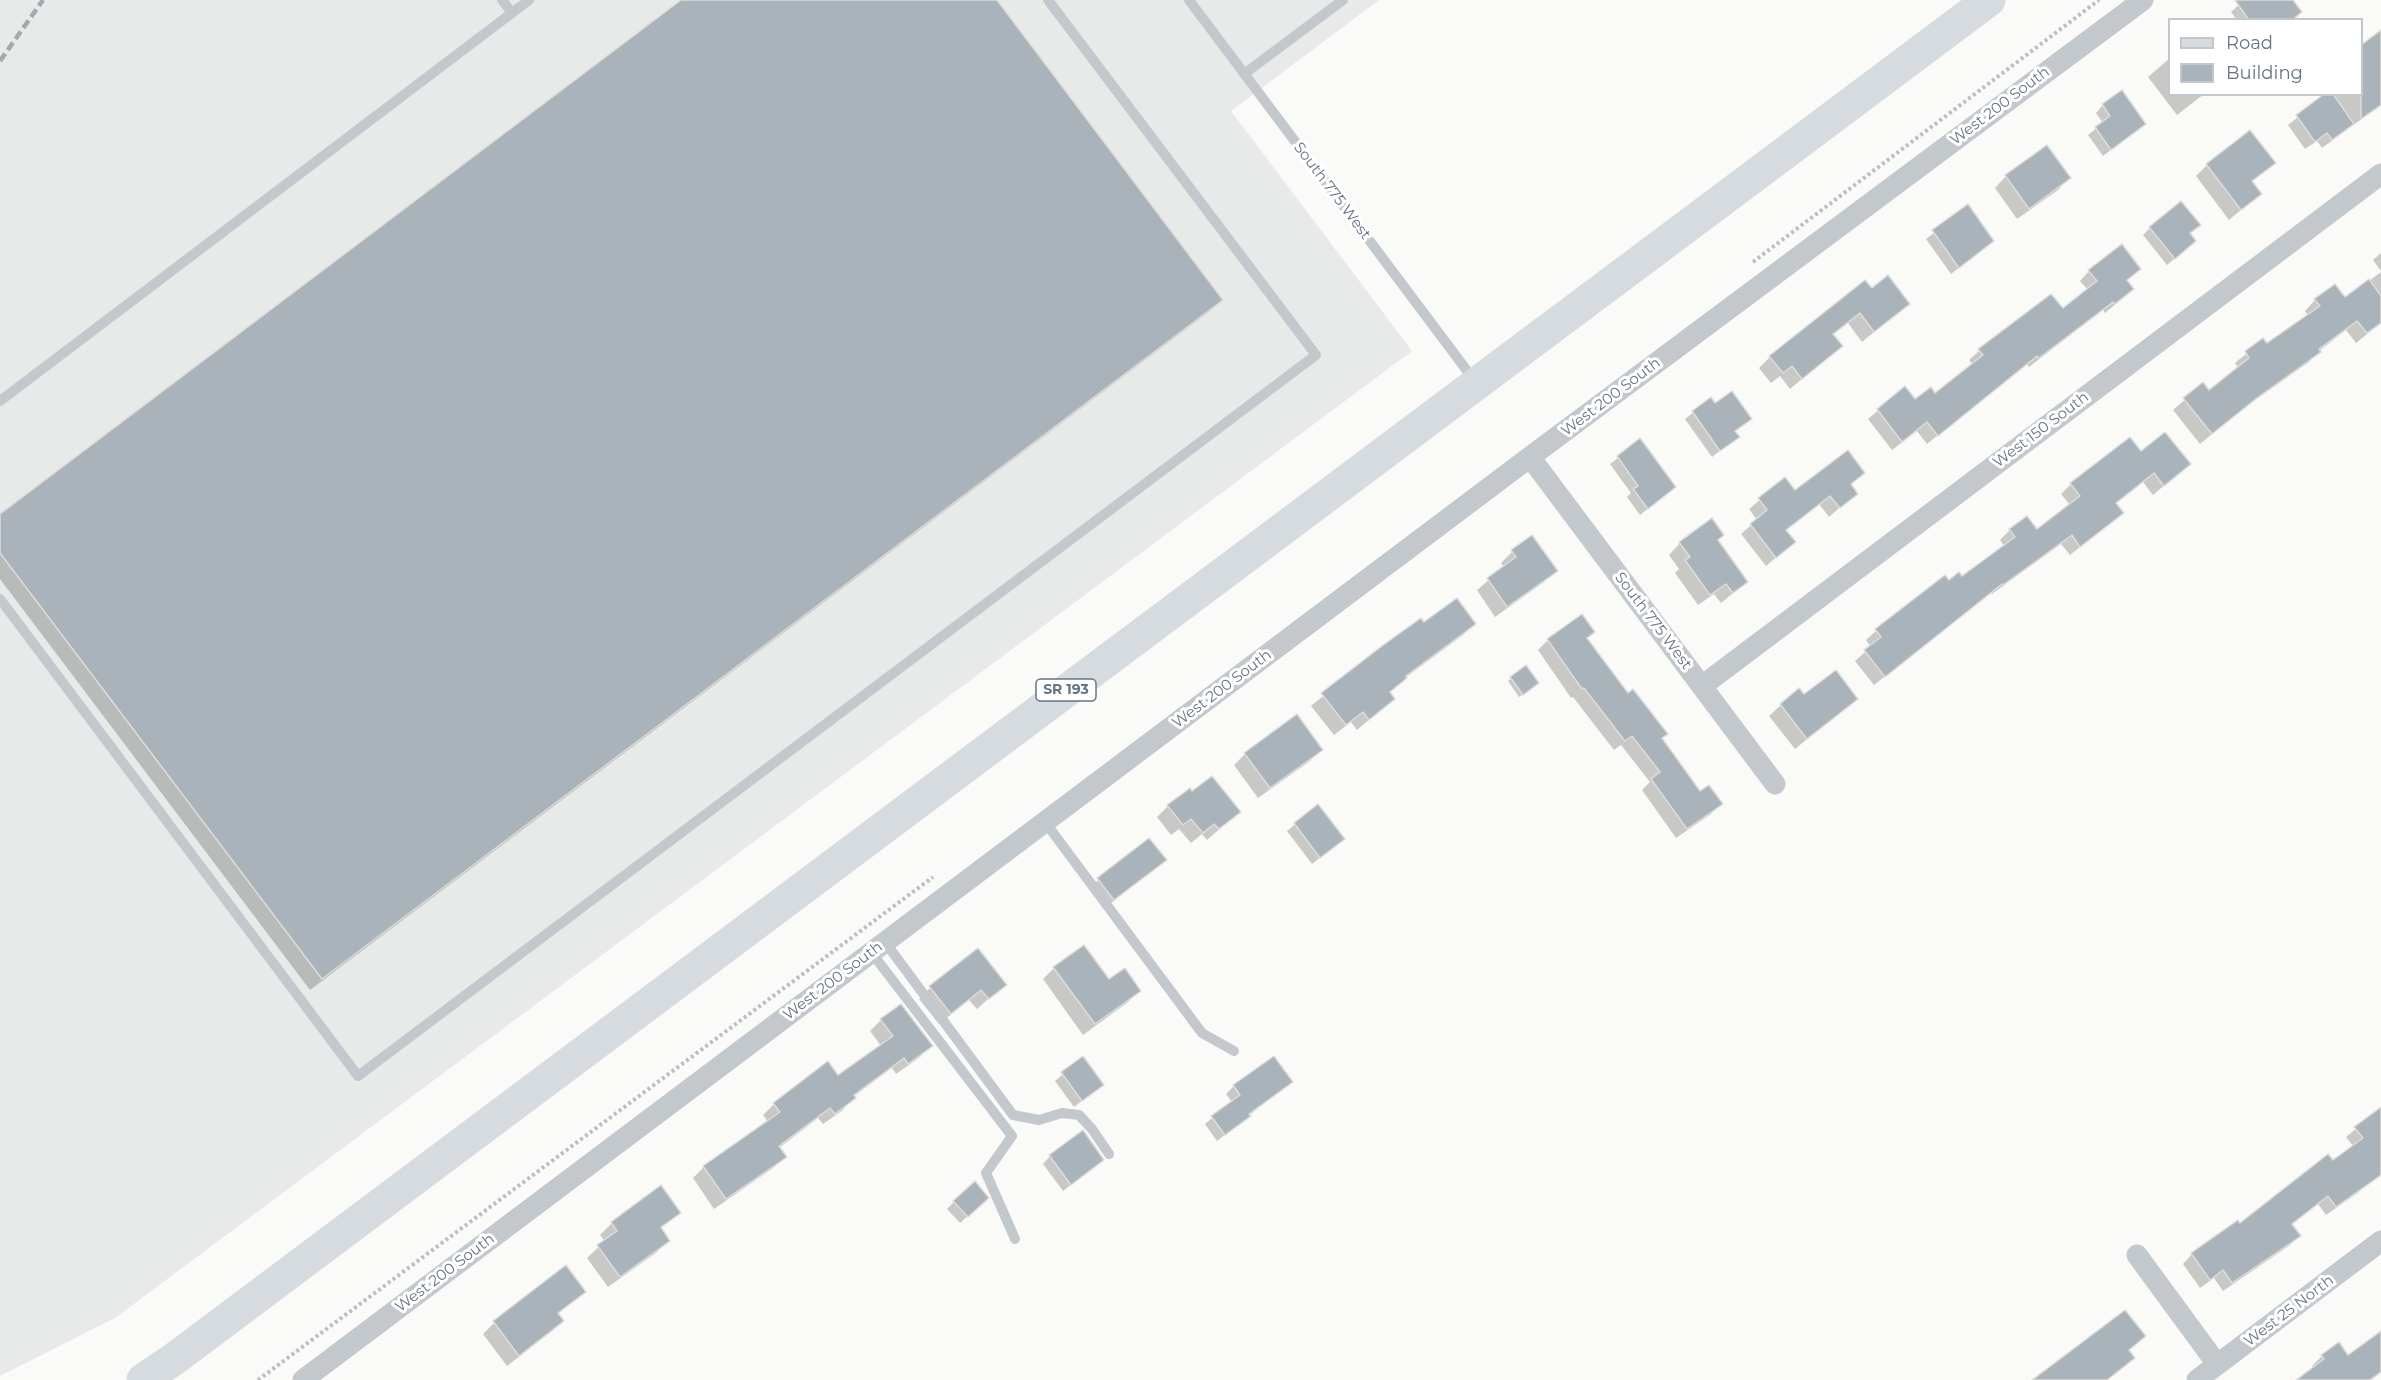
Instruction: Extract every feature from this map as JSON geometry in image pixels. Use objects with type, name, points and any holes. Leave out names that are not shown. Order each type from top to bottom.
[{"type":"main road","name":"SR 193","points":[[143,1380],[1989,0]]},
{"type":"street","name":"West 200 South","points":[[303,1380],[1530,457],[2143,0]]},
{"type":"street","name":"West 150 South","points":[[1702,686],[2381,174]]},
{"type":"street","name":"South 775 West","points":[[1530,457],[1775,784]]},
{"type":"street","name":"West 25 North","points":[[2197,1380],[2381,1241]]},
{"type":"street","points":[[2137,1255],[2217,1364]]},
{"type":"lane","points":[[502,0],[512,13]]},
{"type":"lane","points":[[0,400],[529,0]]},
{"type":"lane","points":[[0,599],[358,1076],[1316,356],[1048,0]]},
{"type":"lane","name":"South 775 West","points":[[1189,0],[1476,383]]},
{"type":"lane","points":[[1244,74],[1343,0]]},
{"type":"lane","points":[[1045,822],[1202,1033],[1234,1051]]},
{"type":"lane","points":[[878,947],[1014,1115],[1039,1120],[1062,1113],[1079,1115],[1109,1154]]},
{"type":"lane","points":[[878,947],[1012,1136],[986,1173],[1015,1239]]},
{"type":"shaded area","points":[[0,0],[1379,0],[1231,111],[1412,351],[115,1318],[0,1376]]},
{"type":"building","points":[[681,0],[997,0],[1223,300],[322,979],[0,553],[0,514]]},
{"type":"building","points":[[2235,0],[2293,0],[2302,12],[2294,18],[2248,18]]},
{"type":"building","points":[[2381,30],[2381,105],[2361,119],[2361,96],[2363,96],[2363,44]]},
{"type":"building","points":[[2122,90],[2146,124],[2111,150],[2095,127],[2110,116],[2102,104]]},
{"type":"building","points":[[2321,96],[2334,96],[2354,124],[2332,140],[2327,133],[2315,142],[2296,115]]},
{"type":"building","points":[[2250,130],[2276,163],[2252,181],[2262,194],[2241,210],[2206,164]]},
{"type":"building","points":[[2047,145],[2071,178],[2029,209],[2005,175]]},
{"type":"building","points":[[2181,201],[2201,225],[2190,233],[2196,241],[2175,259],[2149,227]]},
{"type":"building","points":[[1968,204],[1994,241],[1959,268],[1932,230]]},
{"type":"building","points":[[2122,244],[2141,269],[2127,280],[2134,289],[2115,304],[2113,302],[2039,358],[2037,356],[1938,436],[1927,422],[1902,442],[1877,409],[1905,386],[1915,399],[1931,387],[1935,393],[1983,355],[1978,349],[2051,294],[2063,308],[2097,281],[2088,270]]},
{"type":"building","points":[[1888,275],[1910,304],[1874,332],[1860,313],[1833,334],[1843,346],[1802,379],[1792,366],[1783,373],[1769,356],[1865,280],[1872,288]]},
{"type":"building","points":[[2369,279],[2381,296],[2381,323],[2367,333],[2357,321],[2319,349],[2321,352],[2212,434],[2183,398],[2203,382],[2209,390],[2249,358],[2245,351],[2263,338],[2267,343],[2320,306],[2314,299],[2335,284],[2345,297]]},
{"type":"building","points":[[1732,391],[1752,419],[1735,431],[1740,437],[1720,451],[1692,411],[1711,397],[1715,403]]},
{"type":"building","points":[[2165,432],[2191,464],[2164,486],[2154,473],[2116,503],[2124,513],[2080,547],[2072,535],[2002,584],[1885,677],[1864,650],[1881,637],[1875,629],[1945,575],[1949,580],[1959,572],[1962,576],[2015,537],[2009,529],[2027,516],[2037,529],[2080,496],[2070,483],[2130,437],[2141,451]]},
{"type":"building","points":[[1640,438],[1676,487],[1648,509],[1633,489],[1638,486],[1617,456]]},
{"type":"building","points":[[1848,450],[1865,473],[1851,484],[1858,494],[1840,508],[1830,496],[1786,530],[1796,542],[1776,558],[1750,524],[1767,510],[1758,498],[1785,477],[1795,490]]},
{"type":"building","points":[[1712,518],[1724,535],[1718,540],[1748,582],[1733,593],[1726,584],[1710,595],[1685,560],[1690,557],[1679,542]]},
{"type":"building","points":[[1532,535],[1558,571],[1507,607],[1487,578],[1516,557],[1511,550]]},
{"type":"building","points":[[1457,598],[1476,624],[1406,676],[1407,678],[1390,692],[1395,699],[1369,720],[1363,712],[1346,725],[1321,693],[1421,618],[1424,622]]},
{"type":"building","points":[[1582,614],[1595,632],[1587,638],[1628,693],[1633,689],[1668,734],[1662,738],[1700,791],[1709,785],[1723,804],[1687,829],[1651,779],[1660,772],[1632,736],[1625,741],[1584,688],[1582,689],[1547,639]]},
{"type":"building","points":[[1526,665],[1539,683],[1523,695],[1510,677]]},
{"type":"building","points":[[1836,670],[1858,699],[1807,739],[1780,704],[1799,688],[1804,694]]},
{"type":"building","points":[[1297,714],[1323,750],[1270,788],[1244,753]]},
{"type":"building","points":[[1212,776],[1241,812],[1219,829],[1214,824],[1203,833],[1191,819],[1183,825],[1167,805],[1190,788],[1192,791]]},
{"type":"building","points":[[1318,804],[1345,839],[1320,858],[1294,823]]},
{"type":"building","points":[[1149,838],[1167,860],[1114,900],[1097,878]]},
{"type":"building","points":[[1084,945],[1109,979],[1125,968],[1141,991],[1095,1024],[1053,967]]},
{"type":"building","points":[[978,948],[1007,985],[989,999],[981,990],[951,1014],[929,986]]},
{"type":"building","points":[[901,1004],[933,1046],[908,1064],[904,1058],[854,1095],[856,1098],[835,1114],[830,1108],[779,1146],[787,1157],[726,1199],[703,1166],[780,1112],[773,1103],[828,1061],[838,1075],[893,1036],[880,1019]]},
{"type":"building","points":[[1083,1056],[1104,1085],[1082,1101],[1061,1072]]},
{"type":"building","points":[[1274,1056],[1293,1082],[1249,1114],[1251,1116],[1225,1135],[1211,1116],[1240,1095],[1233,1085]]},
{"type":"building","points":[[2381,1107],[2381,1175],[2336,1207],[2328,1196],[2292,1224],[2301,1236],[2232,1283],[2223,1270],[2210,1280],[2191,1253],[2238,1220],[2240,1223],[2328,1154],[2333,1160],[2363,1138],[2354,1127]]},
{"type":"building","points":[[1083,1130],[1104,1160],[1071,1185],[1049,1155]]},
{"type":"building","points":[[975,1181],[989,1198],[968,1217],[953,1201]]},
{"type":"building","points":[[661,1185],[681,1213],[661,1227],[670,1241],[620,1277],[597,1245],[617,1231],[611,1222]]},
{"type":"building","points":[[566,1265],[586,1292],[558,1313],[564,1321],[519,1356],[493,1321]]},
{"type":"building","points":[[2125,1310],[2146,1336],[2129,1350],[2135,1358],[2107,1380],[2032,1380]]},
{"type":"building","points":[[2381,1331],[2381,1372],[2370,1380],[2296,1380],[2324,1359],[2321,1355],[2339,1342],[2348,1355]]},
{"type":"railway","points":[[0,61],[43,0]]}]
